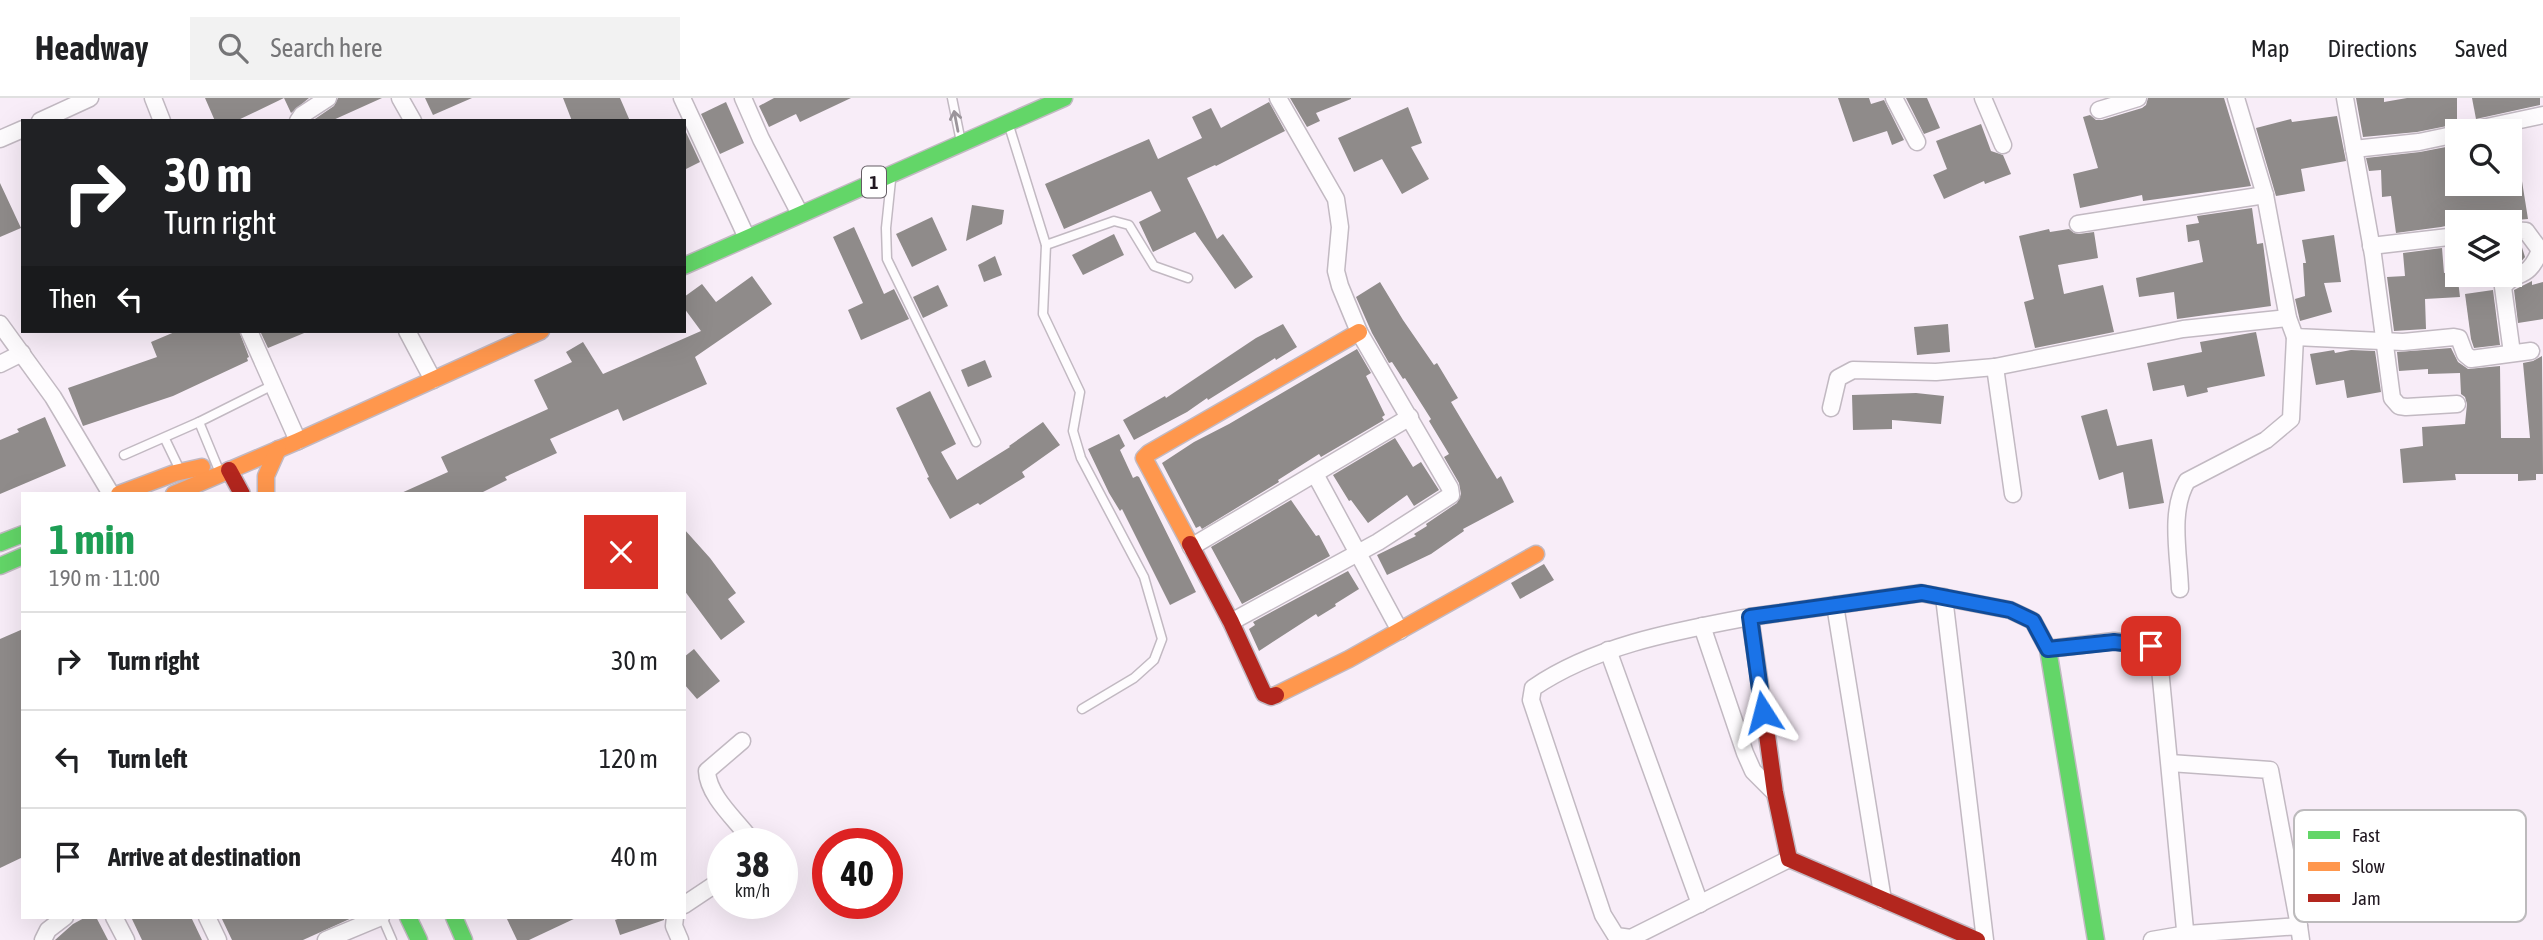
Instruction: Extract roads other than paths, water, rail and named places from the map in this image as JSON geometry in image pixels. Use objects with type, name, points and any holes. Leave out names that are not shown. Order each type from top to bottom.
[{"type":"main road","name":"1","points":[[686,265],[1064,98]]},
{"type":"main road","points":[[1359,332],[1144,458],[1231,622],[1264,694],[1271,697],[1349,659],[1536,554]]},
{"type":"main road","points":[[183,492],[206,487],[224,469],[298,441],[531,333]]},
{"type":"main road","points":[[266,492],[267,468],[278,449]]},
{"type":"main road","points":[[123,492],[181,471],[204,467],[224,469],[241,492]]},
{"type":"main road","points":[[0,543],[21,535]]},
{"type":"main road","points":[[0,566],[21,557]]},
{"type":"main road","points":[[1978,940],[1789,859],[1775,793],[1750,617],[1922,593],[2010,610],[2033,621],[2048,649],[2096,940]]},
{"type":"main road","points":[[409,919],[419,940]]},
{"type":"main road","points":[[455,919],[464,940]]},
{"type":"street","points":[[44,119],[90,98]]},
{"type":"street","points":[[153,98],[161,119]]},
{"type":"street","points":[[299,119],[328,98]]},
{"type":"street","points":[[400,98],[412,119]]},
{"type":"street","points":[[682,98],[747,238]]},
{"type":"street","points":[[743,98],[800,214]]},
{"type":"street","points":[[1231,622],[1359,552],[1451,495],[1450,488],[1410,417],[1359,332],[1336,271],[1340,227],[1336,199],[1279,98]]},
{"type":"street","points":[[1894,98],[1917,142]]},
{"type":"street","points":[[1983,98],[2003,145]]},
{"type":"street","points":[[2099,110],[2138,98]]},
{"type":"street","points":[[2180,589],[2176,510],[2182,488],[2187,481],[2266,440],[2291,419],[2295,337],[2288,318],[2265,195],[2236,98]]},
{"type":"street","points":[[2345,98],[2371,246],[2392,398],[2399,406],[2457,404]]},
{"type":"street","points":[[2522,119],[2543,115]]},
{"type":"street","points":[[0,139],[21,130]]},
{"type":"street","points":[[2354,149],[2445,137]]},
{"type":"street","points":[[2078,225],[2265,195]]},
{"type":"street","points":[[2512,353],[2503,287],[2508,281],[2529,271],[2541,250],[2526,231],[2522,231]]},
{"type":"street","points":[[2371,246],[2445,237]]},
{"type":"street","points":[[1831,408],[1838,378],[1853,370],[1936,372],[1996,367],[2183,329],[2288,318]]},
{"type":"street","points":[[0,324],[53,397],[110,492]]},
{"type":"street","points":[[249,333],[298,441]]},
{"type":"street","points":[[408,333],[433,380]]},
{"type":"street","points":[[2295,337],[2384,341],[2454,337],[2459,338],[2465,354],[2471,359],[2531,351]]},
{"type":"street","points":[[0,364],[22,353]]},
{"type":"street","points":[[1996,367],[2013,494]]},
{"type":"street","points":[[1191,547],[1410,417]]},
{"type":"street","points":[[1315,474],[1400,631]]},
{"type":"street","points":[[1944,597],[1985,940]]},
{"type":"street","points":[[1835,606],[1882,900]]},
{"type":"street","points":[[1750,617],[1608,650],[1532,688],[1531,700],[1602,915],[1616,936],[1631,938],[1789,859]]},
{"type":"street","points":[[1702,626],[1745,754],[1753,771],[1775,793]]},
{"type":"street","points":[[2048,649],[2114,642],[2151,646],[2159,658],[2186,937]]},
{"type":"street","points":[[1608,650],[1700,904]]},
{"type":"street","points":[[742,741],[707,771],[715,794],[742,828]]},
{"type":"street","points":[[2170,763],[2270,770],[2294,900]]},
{"type":"street","points":[[686,904],[707,890]]},
{"type":"street","points":[[43,940],[48,930],[62,919]]},
{"type":"street","points":[[115,919],[126,940]]},
{"type":"street","points":[[208,919],[218,940]]},
{"type":"street","points":[[326,940],[352,935],[378,919]]},
{"type":"street","points":[[676,919],[674,926],[680,940]]},
{"type":"street","points":[[2152,940],[2300,933]]},
{"type":"lane","points":[[952,98],[961,143]]},
{"type":"lane","points":[[1008,123],[1046,245],[1043,314],[1080,392],[1073,431],[1082,458],[1144,577],[1162,639],[1154,660],[1134,678],[1082,709]]},
{"type":"lane","points":[[892,174],[886,228],[887,259],[976,442]]},
{"type":"lane","points":[[1046,245],[1114,221],[1122,221],[1129,225],[1154,266],[1188,278]]},
{"type":"lane","points":[[124,455],[165,439],[273,385]]},
{"type":"lane","points":[[199,422],[224,469]]},
{"type":"lane","points":[[165,439],[181,471]]},
{"type":"lane","points":[[382,919],[392,940]]}]
